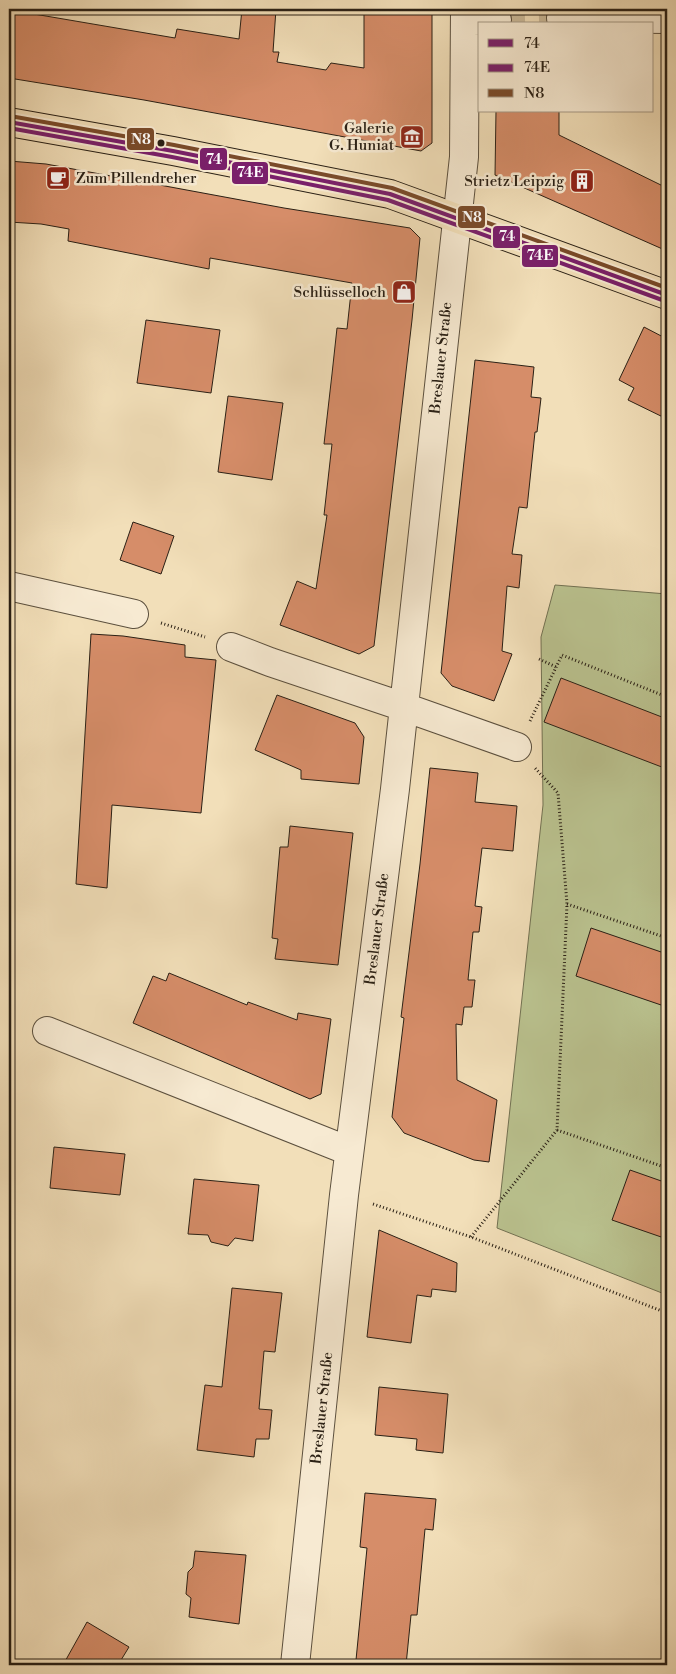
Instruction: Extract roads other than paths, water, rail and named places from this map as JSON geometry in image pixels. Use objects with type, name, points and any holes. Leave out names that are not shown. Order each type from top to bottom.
[{"type":"main road","points":[[9,122],[173,151],[390,194],[667,295]]},
{"type":"street","points":[[465,15],[497,20]]},
{"type":"street","name":"Breslauer Straße","points":[[295,1665],[344,1195],[404,707],[464,157],[465,15]]},
{"type":"street","points":[[561,18],[667,19]]},
{"type":"street","points":[[11,586],[134,614]]},
{"type":"street","points":[[231,647],[518,747]]},
{"type":"street","points":[[47,1031],[349,1151]]},
{"type":"tunnel","points":[[497,20],[561,18]]},
{"type":"place","name":"Galerie G. Huniat","points":[[412,137]]},
{"type":"place","name":"Zum Pillendreher","points":[[58,178]]},
{"type":"place","name":"Strietz Leipzig","points":[[582,181]]},
{"type":"place","name":"Schlüsselloch","points":[[404,292]]}]
